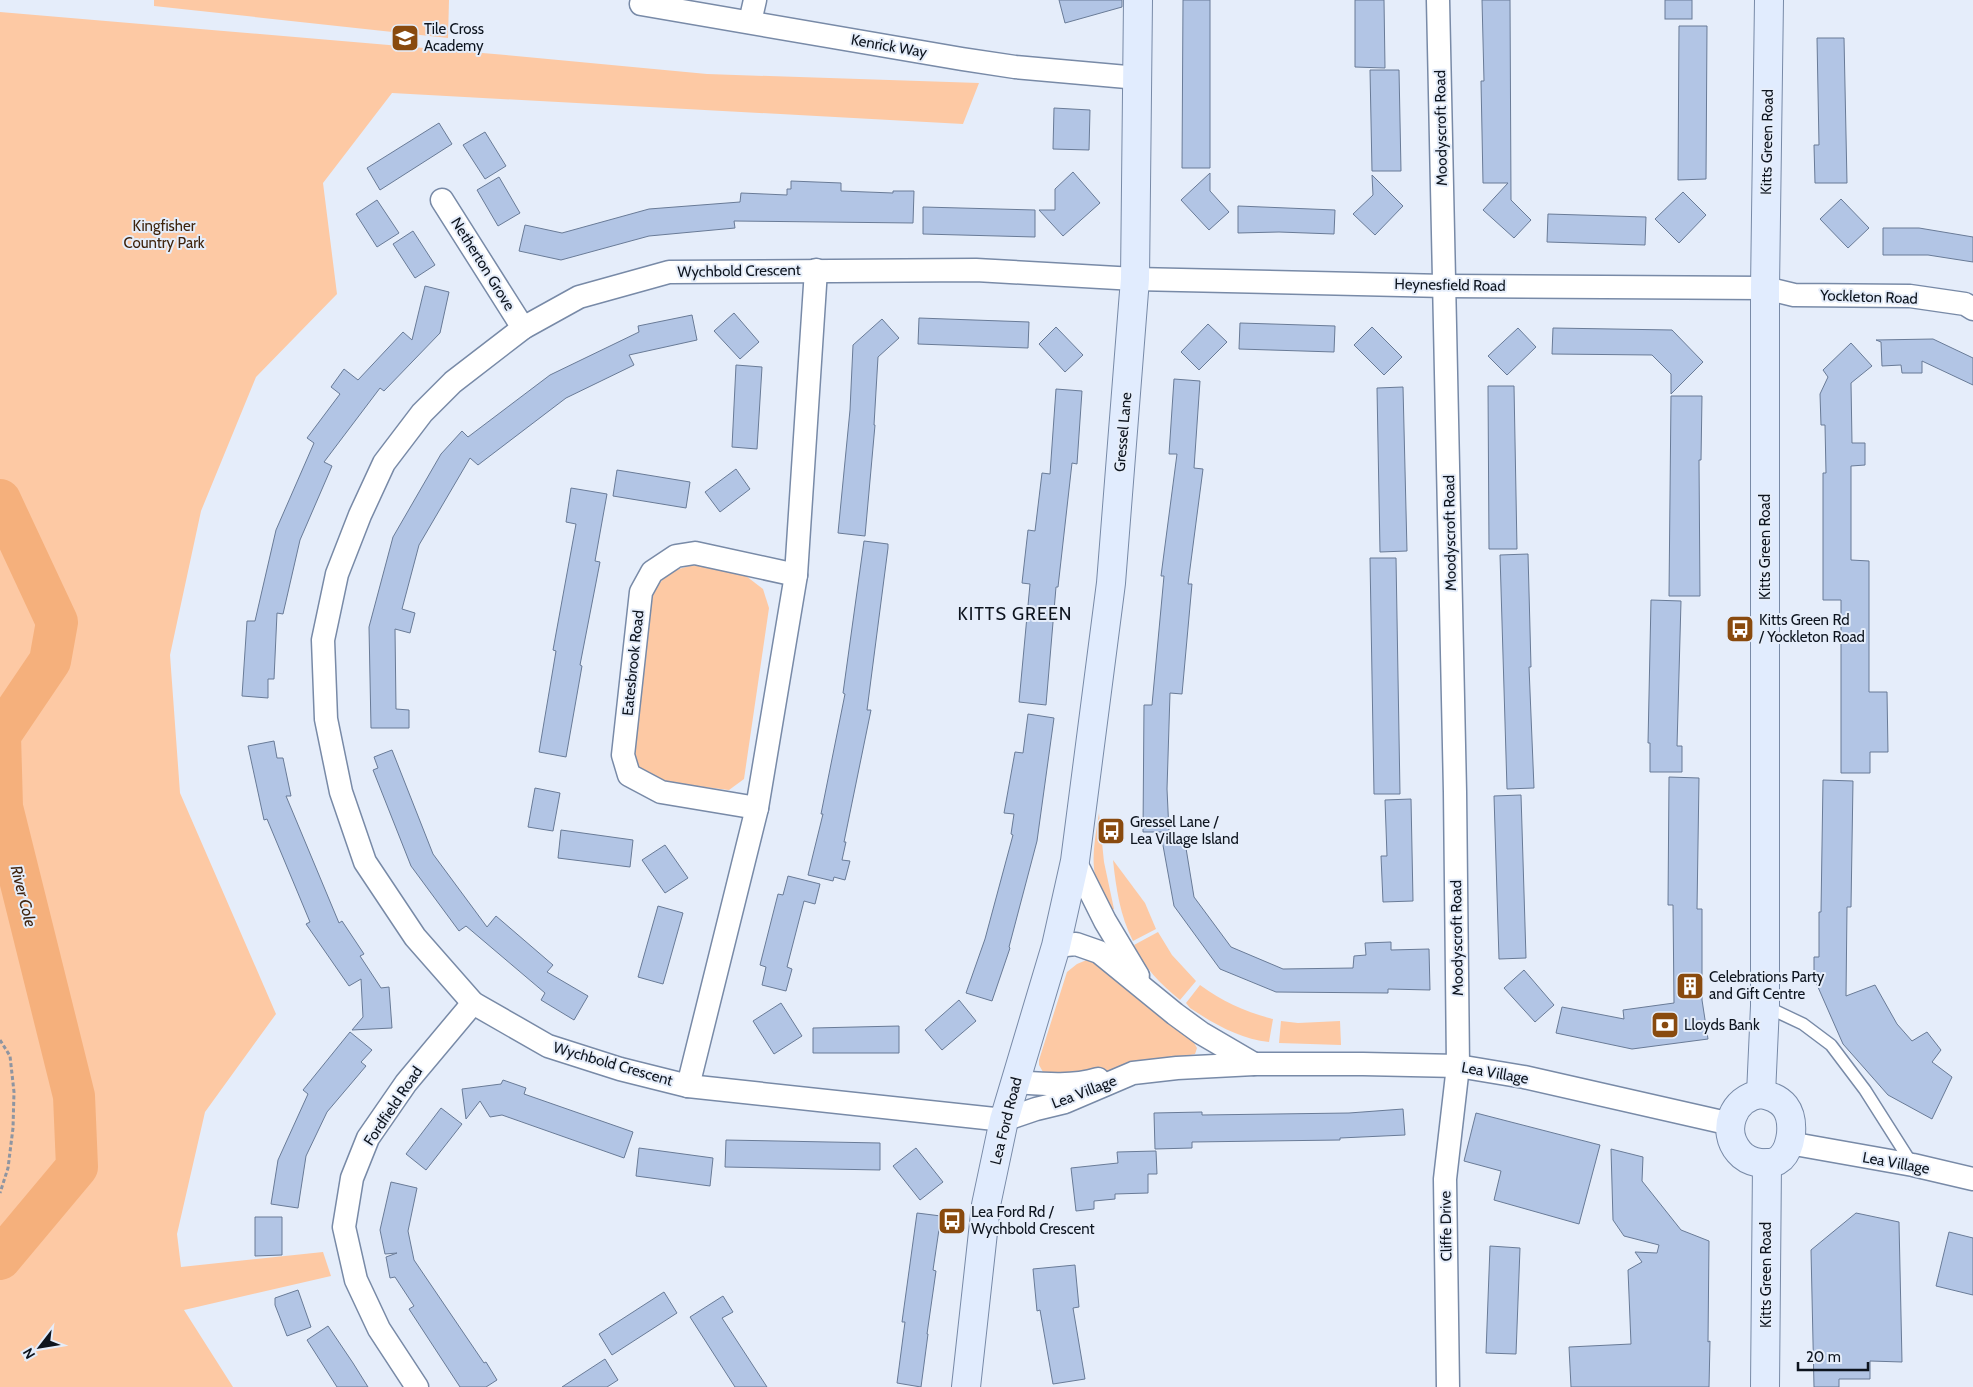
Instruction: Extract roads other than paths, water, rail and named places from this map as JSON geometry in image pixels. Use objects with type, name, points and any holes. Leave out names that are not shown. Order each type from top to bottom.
[{"type":"street","points":[[750,22],[754,0]]},
{"type":"street","name":"Gressel Lane","points":[[1075,861],[1111,583],[1135,279],[1138,0]]},
{"type":"street","name":"Moodyscroft Road","points":[[1438,0],[1456,792],[1458,1066]]},
{"type":"street","name":"Kitts Green Road","points":[[1761,1094],[1765,1006],[1764,288],[1769,0]]},
{"type":"street","name":"Kenrick Way","points":[[641,4],[1015,67],[1138,78]]},
{"type":"street","name":"Netherton Grove","points":[[442,200],[523,328]]},
{"type":"street","points":[[688,1086],[757,808],[796,575],[816,270]]},
{"type":"street","name":"Wychbold Crescent","points":[[1004,1120],[688,1086],[620,1069],[548,1046],[473,1003],[415,937],[365,862],[341,792],[326,719],[323,640],[337,574],[360,515],[384,463],[422,413],[447,388],[523,328],[579,297],[669,272],[976,270],[1135,279]]},
{"type":"street","name":"Heynesfield Road","points":[[1135,279],[1445,286],[1764,288]]},
{"type":"street","name":"Yockleton Road","points":[[1764,288],[1794,295],[1910,296],[1965,304],[1973,309]]},
{"type":"street","name":"Eatesbrook Road","points":[[757,808],[661,792],[629,775],[622,756],[641,592],[652,572],[676,556],[695,553],[796,575]]},
{"type":"street","name":"Lea Ford Road","points":[[966,1387],[986,1205],[1004,1120],[1056,946],[1075,861]]},
{"type":"street","name":"Lea Village","points":[[1075,861],[1105,921],[1148,994]]},
{"type":"street","name":"Lea Village","points":[[1056,946],[1076,944],[1099,952],[1148,994],[1201,1033],[1254,1064]]},
{"type":"street","name":"Fordfield Road","points":[[417,1387],[379,1329],[356,1280],[344,1227],[352,1178],[368,1138],[406,1082],[473,1003]]},
{"type":"street","name":"Lea Village","points":[[1004,1120],[1065,1102],[1133,1073],[1178,1068],[1254,1064],[1458,1066],[1524,1077],[1731,1124]]},
{"type":"street","name":"Cliffe Drive","points":[[1448,1387],[1446,1179],[1458,1066]]},
{"type":"street","points":[[1015,1082],[1085,1083],[1115,1074],[1133,1073]]},
{"type":"street","points":[[1754,1095],[1772,1096],[1784,1103],[1788,1112],[1791,1122],[1789,1143],[1780,1159],[1756,1163],[1747,1159],[1739,1152],[1732,1139],[1731,1124],[1734,1111],[1739,1103],[1754,1095]]},
{"type":"street","name":"Lea Village","points":[[1789,1143],[1913,1165],[1973,1179]]},
{"type":"street","name":"Kitts Green Road","points":[[1765,1387],[1767,1162]]},
{"type":"lane","points":[[1765,1006],[1803,1024],[1831,1045],[1865,1090],[1913,1165]]},
{"type":"waterway","name":"River Cole","points":[[0,500],[57,622],[50,661],[0,735],[2,807],[74,1096],[77,1167],[0,1259]]},
{"type":"place","name":"Tile Cross Academy","points":[[405,38]]},
{"type":"place","name":"Kitts Green Rd / Yockleton Road","points":[[1740,629]]},
{"type":"place","name":"Gressel Lane / Lea Village Island","points":[[1111,831]]},
{"type":"place","name":"Celebrations Party and Gift Centre","points":[[1690,986]]},
{"type":"place","name":"Lloyds Bank","points":[[1665,1025]]},
{"type":"place","name":"Lea Ford Rd / Wychbold Crescent","points":[[952,1221]]},
{"type":"district","name":"KITTS GREEN","points":[[1015,614]]},
{"type":"park label","name":"Kingfisher Country Park","points":[[164,234]]}]
